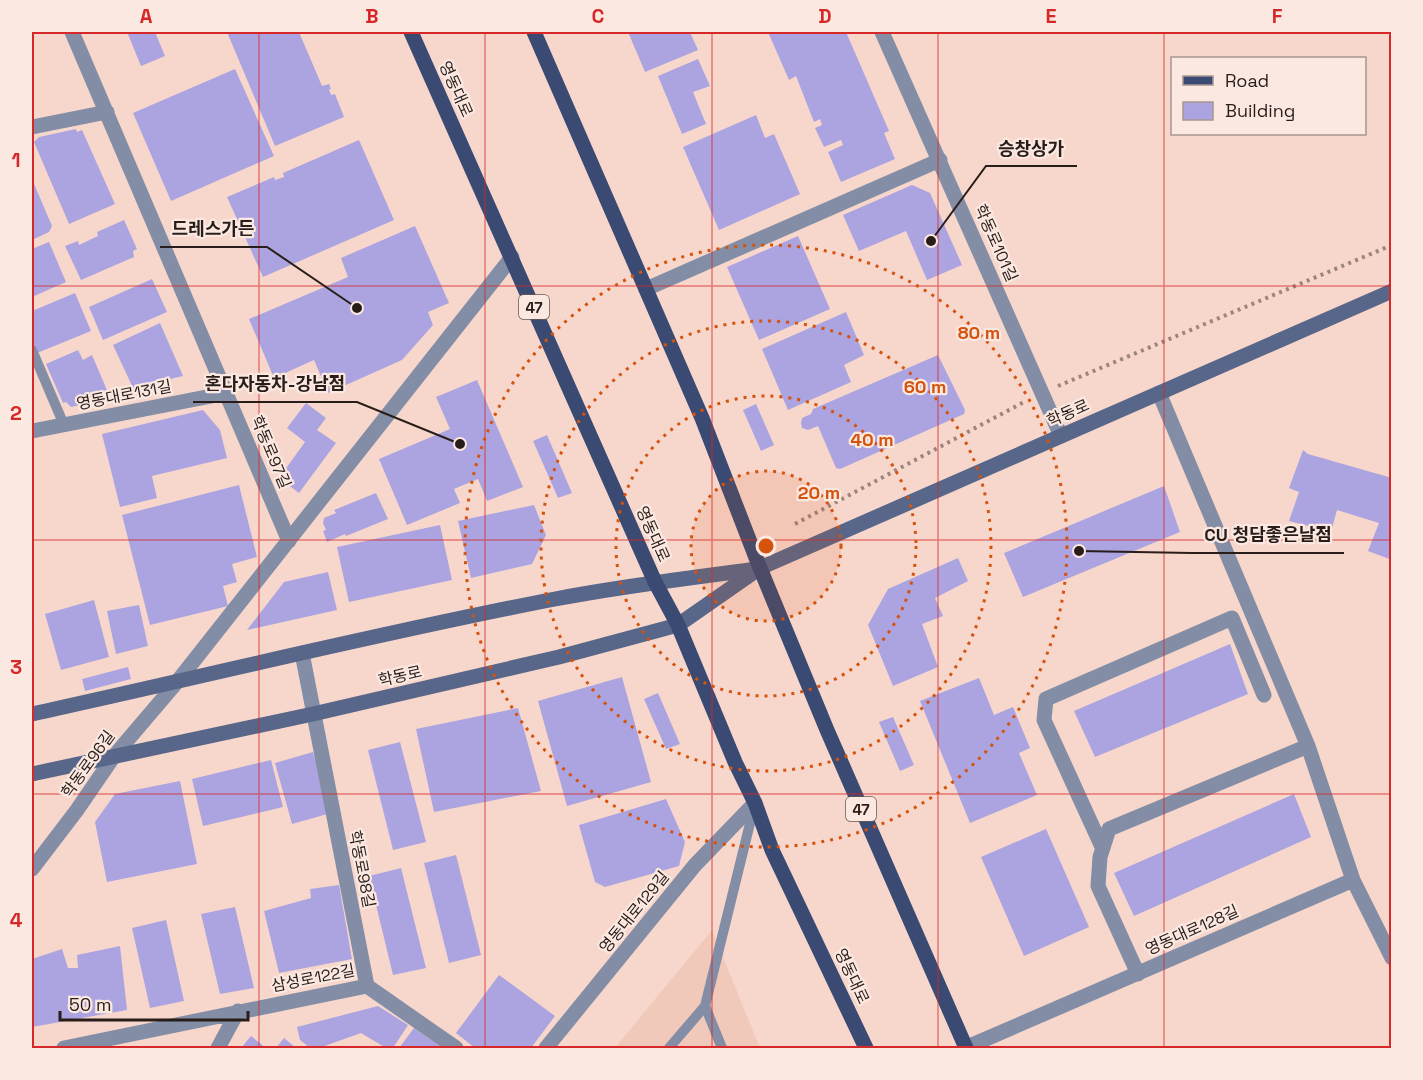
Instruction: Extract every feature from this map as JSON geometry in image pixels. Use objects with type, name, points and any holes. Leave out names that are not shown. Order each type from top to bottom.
[{"type":"main road","name":"영동대로","points":[[411,32],[655,582],[678,625],[735,762],[755,803],[772,849],[866,1048]]},
{"type":"main road","name":"47","points":[[534,32],[702,418],[760,568],[827,730],[965,1048]]},
{"type":"main road","name":"학동로","points":[[32,774],[313,714],[559,657],[678,625],[760,568],[1392,291]]},
{"type":"main road","name":"학동로","points":[[32,714],[555,599],[655,582],[760,568]]},
{"type":"street","name":"학동로97길","points":[[72,32],[290,541]]},
{"type":"street","name":"학동로101길","points":[[882,32],[1061,436]]},
{"type":"street","points":[[32,128],[107,111]]},
{"type":"street","points":[[646,289],[940,160]]},
{"type":"street","points":[[177,682],[512,257]]},
{"type":"street","name":"영동대로131길","points":[[32,431],[227,393]]},
{"type":"street","points":[[1159,393],[1308,746],[1353,880],[1392,958]]},
{"type":"street","points":[[1102,848],[1044,720],[1046,699],[1232,618],[1264,695]]},
{"type":"street","name":"학동로98길","points":[[302,653],[367,986]]},
{"type":"street","name":"학동로96길","points":[[32,869],[114,756],[177,682]]},
{"type":"street","points":[[1138,974],[1098,886],[1098,865],[1109,829],[1308,746]]},
{"type":"street","name":"영동대로129길","points":[[546,1048],[695,864],[755,803]]},
{"type":"street","name":"영동대로128길","points":[[965,1048],[1353,880]]},
{"type":"street","points":[[367,986],[456,1048]]},
{"type":"street","name":"삼성로122길","points":[[64,1048],[367,986]]},
{"type":"street","points":[[218,1048],[238,1011]]},
{"type":"lane","name":"영동대로131길","points":[[32,350],[64,425]]},
{"type":"lane","points":[[669,1048],[705,1006],[755,803]]},
{"type":"lane","points":[[705,1006],[722,1048]]},
{"type":"path","points":[[795,524],[1042,393],[1392,245]]},
{"type":"shaded area","points":[[712,930],[760,1048],[615,1048]]},
{"type":"building","points":[[127,32],[155,32],[165,56],[141,66]]},
{"type":"building","points":[[227,32],[299,32],[322,86],[329,84],[331,95],[335,94],[344,117],[275,146]]},
{"type":"building","points":[[628,32],[690,32],[698,50],[645,72]]},
{"type":"building","points":[[768,32],[846,32],[889,131],[884,133],[895,159],[841,182],[828,152],[843,145],[841,140],[824,147],[815,128],[822,125],[820,119],[814,122],[796,76],[789,80]]},
{"type":"building","points":[[698,59],[710,86],[693,92],[706,124],[682,134],[658,76]]},
{"type":"building","points":[[235,69],[274,156],[171,201],[133,113]]},
{"type":"building","points":[[756,115],[765,138],[774,134],[800,194],[719,230],[683,147]]},
{"type":"building","points":[[76,129],[77,132],[82,130],[115,204],[69,224],[34,142],[39,137]]},
{"type":"building","points":[[359,140],[394,220],[263,277],[227,197],[274,177],[275,180],[284,177],[283,173]]},
{"type":"building","points":[[32,179],[52,226],[49,232],[32,240]]},
{"type":"building","points":[[912,185],[930,193],[962,265],[927,280],[906,231],[859,251],[843,215]]},
{"type":"building","points":[[124,220],[137,249],[133,251],[134,257],[81,280],[65,246],[78,241],[79,245],[98,236],[97,232]]},
{"type":"building","points":[[415,226],[449,303],[428,312],[433,325],[402,360],[328,393],[314,360],[274,378],[249,319],[348,277],[341,258]]},
{"type":"building","points":[[798,236],[830,309],[759,340],[727,267]]},
{"type":"building","points":[[49,242],[66,282],[32,297],[32,249]]},
{"type":"building","points":[[152,279],[167,312],[103,340],[89,307]]},
{"type":"building","points":[[75,293],[91,331],[37,353],[32,339],[32,311]]},
{"type":"building","points":[[846,312],[864,355],[844,365],[851,382],[788,410],[762,349]]},
{"type":"building","points":[[160,323],[183,376],[133,388],[113,345]]},
{"type":"building","points":[[78,350],[83,360],[92,355],[109,395],[107,399],[71,407],[66,402],[63,403],[46,364]]},
{"type":"building","points":[[938,355],[965,410],[964,414],[840,469],[836,468],[818,426],[808,430],[802,428],[802,418],[811,414],[813,409]]},
{"type":"building","points":[[477,380],[523,487],[487,501],[478,479],[454,489],[460,503],[407,525],[379,459],[450,429],[436,397]]},
{"type":"building","points":[[306,403],[326,418],[317,430],[336,443],[299,493],[279,478],[305,442],[287,428]]},
{"type":"building","points":[[756,404],[774,445],[761,451],[743,410]]},
{"type":"building","points":[[203,410],[220,430],[227,458],[152,476],[157,498],[120,507],[102,434]]},
{"type":"building","points":[[547,435],[572,493],[558,498],[533,441]]},
{"type":"building","points":[[1303,450],[1308,454],[1392,478],[1392,560],[1368,551],[1379,523],[1337,510],[1331,532],[1289,521],[1299,492],[1289,488]]},
{"type":"building","points":[[239,485],[257,557],[232,564],[237,582],[223,586],[228,606],[150,625],[122,515]]},
{"type":"building","points":[[1164,486],[1180,532],[1023,597],[1004,553]]},
{"type":"building","points":[[376,493],[388,519],[327,542],[323,531],[326,530],[323,523],[324,518],[336,513],[334,510]]},
{"type":"building","points":[[534,505],[546,535],[532,564],[471,578],[458,521]]},
{"type":"building","points":[[440,525],[452,580],[349,602],[337,547]]},
{"type":"building","points":[[958,558],[968,581],[935,598],[943,616],[922,624],[938,667],[893,686],[868,625],[888,589]]},
{"type":"building","points":[[328,572],[337,610],[247,630],[284,582]]},
{"type":"building","points":[[94,600],[109,657],[61,670],[45,614]]},
{"type":"building","points":[[139,605],[148,646],[116,654],[107,611]]},
{"type":"building","points":[[1230,644],[1248,694],[1095,757],[1074,711]]},
{"type":"building","points":[[128,667],[131,679],[85,691],[82,679]]},
{"type":"building","points":[[622,677],[651,782],[567,806],[538,701]]},
{"type":"building","points":[[979,678],[994,715],[1013,707],[1030,748],[1019,753],[1037,795],[970,823],[920,701]]},
{"type":"building","points":[[658,693],[680,744],[666,749],[644,699]]},
{"type":"building","points":[[518,708],[541,791],[434,812],[416,729]]},
{"type":"building","points":[[893,717],[914,765],[900,771],[879,722]]},
{"type":"building","points":[[400,742],[426,842],[393,850],[368,750]]},
{"type":"building","points":[[313,752],[331,813],[292,824],[275,763]]},
{"type":"building","points":[[271,760],[283,807],[203,826],[192,779]]},
{"type":"building","points":[[180,781],[197,864],[107,882],[95,822],[115,794]]},
{"type":"building","points":[[1294,794],[1311,837],[1134,916],[1114,873]]},
{"type":"building","points":[[666,799],[685,842],[679,866],[605,887],[595,882],[579,825]]},
{"type":"building","points":[[1046,829],[1089,927],[1024,956],[981,857]]},
{"type":"building","points":[[456,855],[481,955],[449,963],[424,863]]},
{"type":"building","points":[[401,868],[426,968],[393,975],[369,876]]},
{"type":"building","points":[[339,885],[352,959],[279,973],[264,911],[311,898],[310,889]]},
{"type":"building","points":[[235,907],[254,988],[220,994],[201,914]]},
{"type":"building","points":[[166,920],[184,1001],[150,1008],[132,928]]},
{"type":"building","points":[[120,946],[127,1010],[32,1027],[32,959],[62,949],[68,968],[78,968],[77,955]]},
{"type":"building","points":[[499,975],[555,1016],[531,1048],[475,1048],[456,1033]]},
{"type":"building","points":[[378,1006],[408,1025],[393,1048],[386,1048],[361,1033],[319,1048],[310,1048],[300,1040],[297,1027]]},
{"type":"building","points":[[414,1028],[443,1048],[399,1048]]},
{"type":"building","points":[[251,1036],[266,1048],[241,1048]]},
{"type":"building","points":[[284,1038],[296,1048],[276,1048]]},
{"type":"place","name":"승창상가","points":[[931,241]]},
{"type":"place","name":"드레스가든","points":[[357,308]]},
{"type":"place","name":"혼다자동차-강남점","points":[[460,444]]},
{"type":"place","name":"CU 청담좋은날점","points":[[1079,551]]}]
